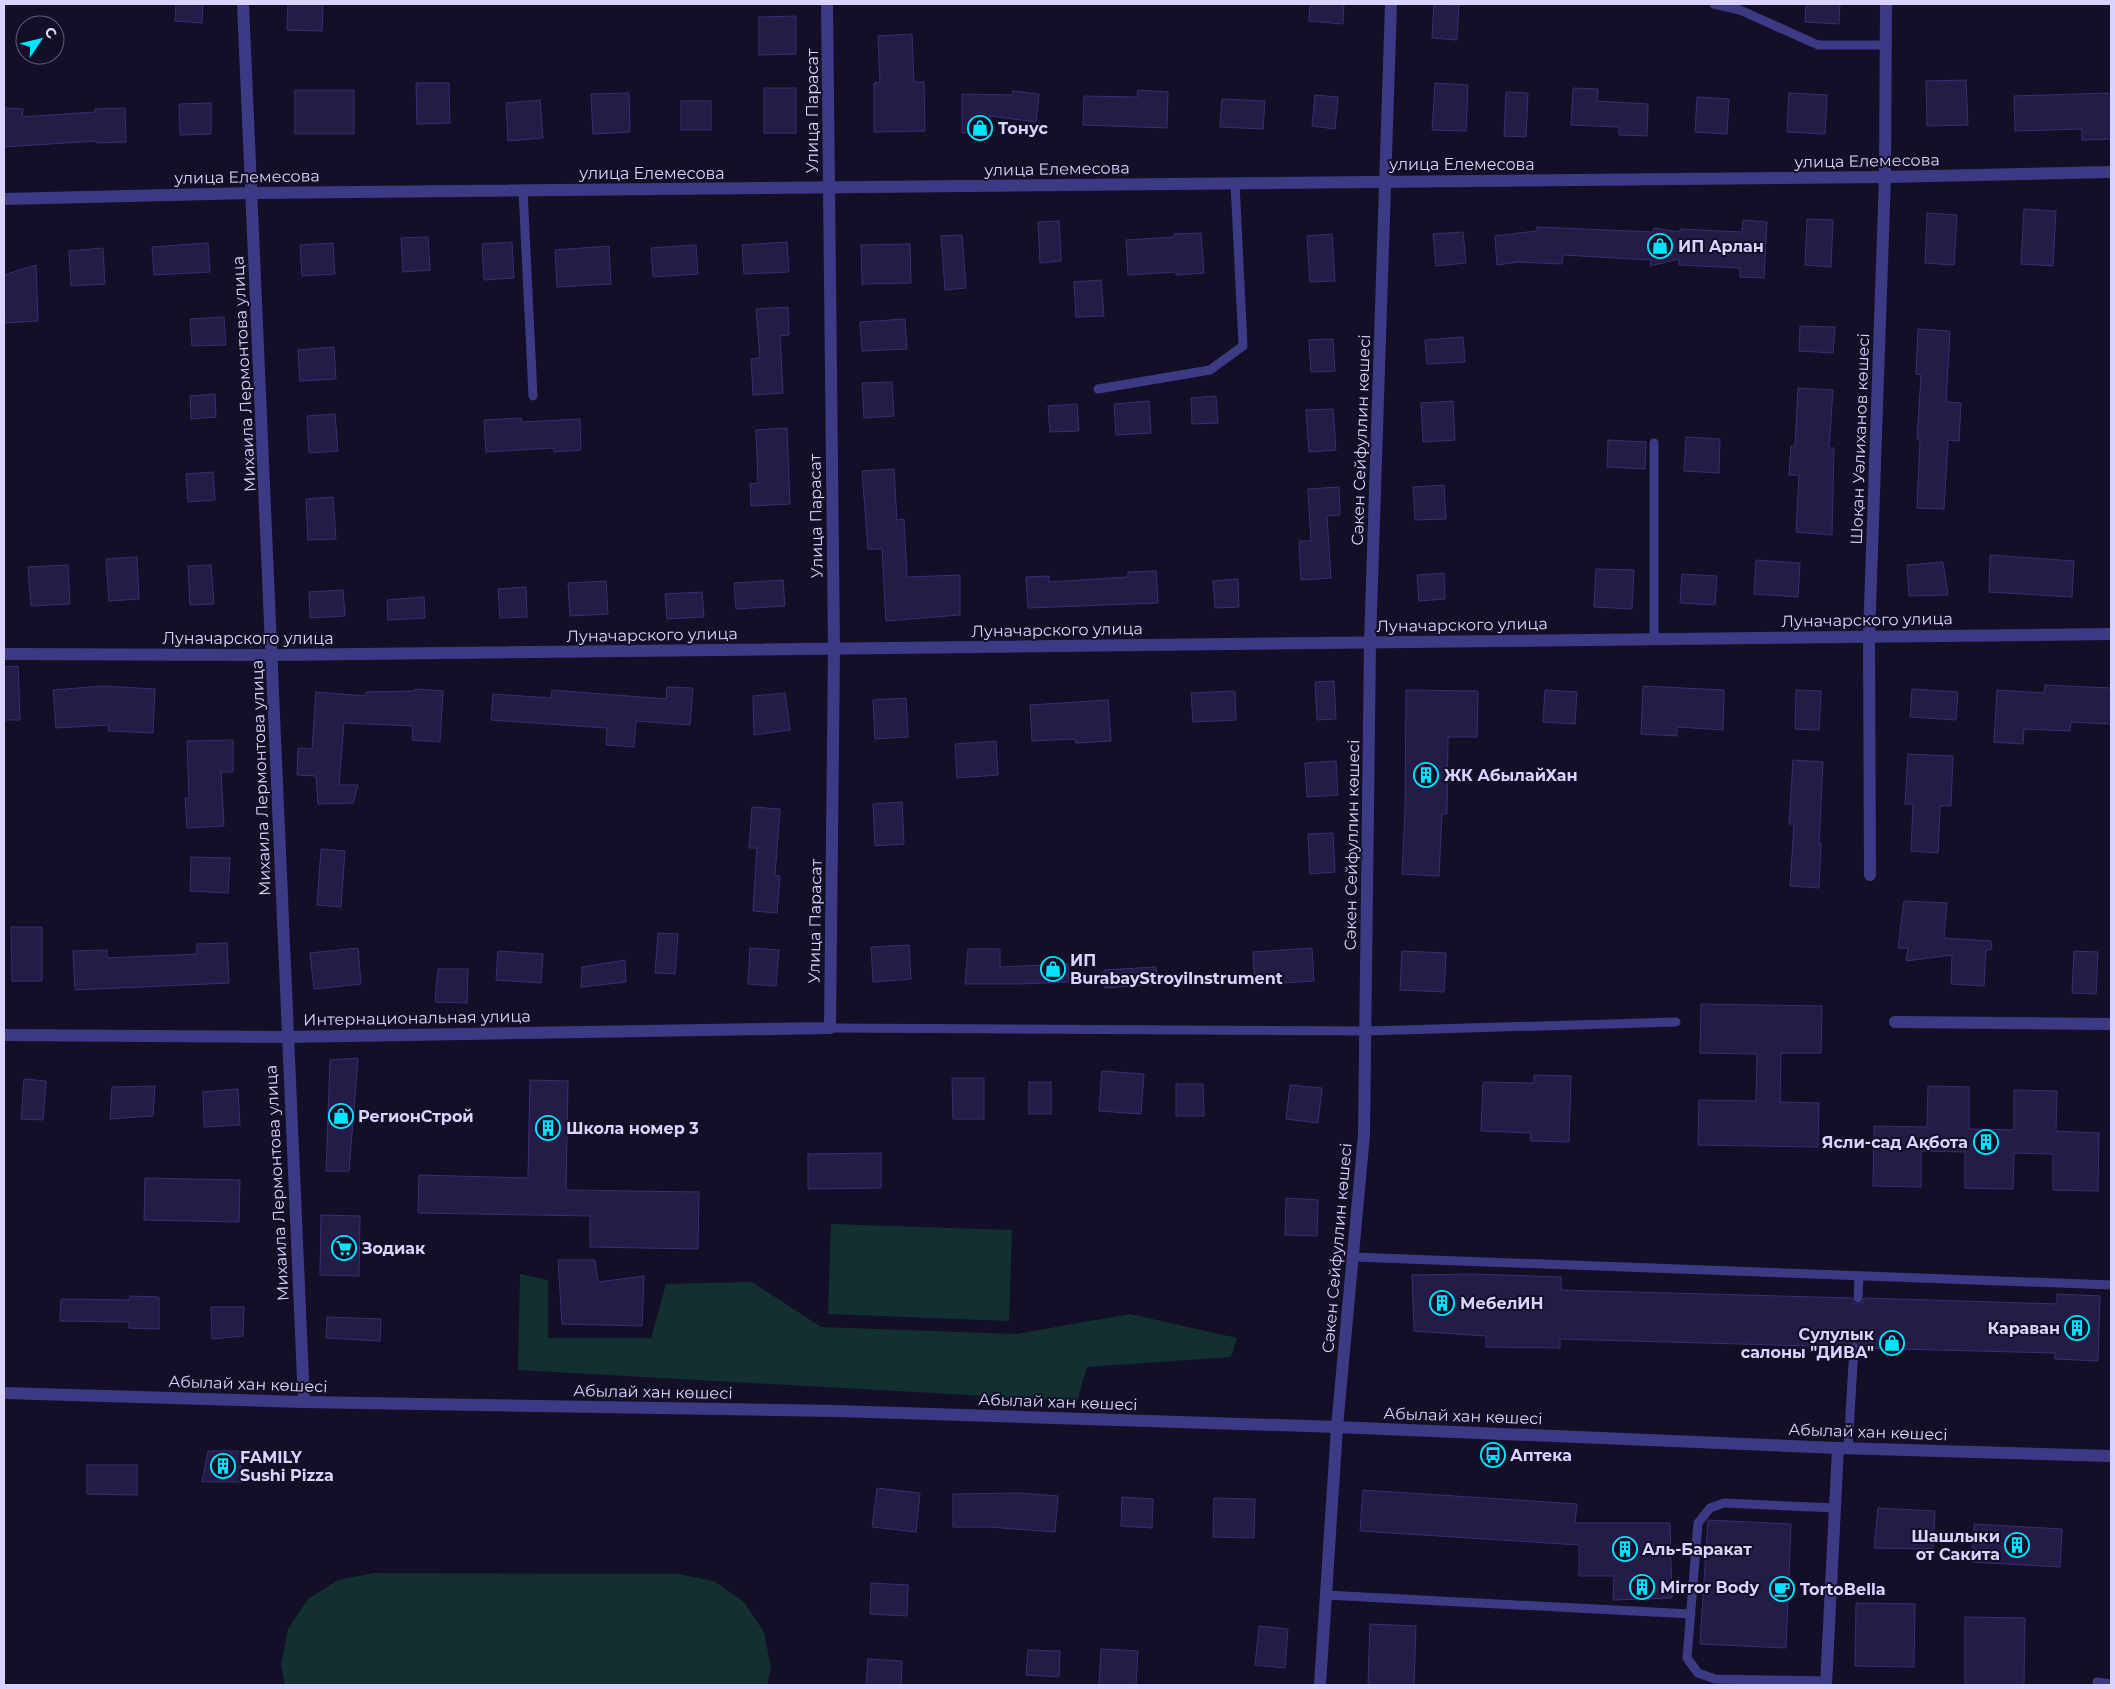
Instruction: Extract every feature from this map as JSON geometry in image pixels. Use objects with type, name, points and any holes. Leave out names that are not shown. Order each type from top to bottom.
[{"type":"street","name":"Михаила Лермонтова улица","points":[[244,4],[273,656],[286,1037],[304,1402]]},
{"type":"street","name":"Улица Парасат","points":[[827,4],[834,649],[830,1028]]},
{"type":"street","name":"Сәкен Сейфуллин көшесі","points":[[1320,1685],[1337,1427],[1364,1136],[1370,642],[1391,4]]},
{"type":"street","name":"Шоқан Уәлиханов көшесі","points":[[1870,875],[1869,636],[1885,177],[1886,4]]},
{"type":"street","name":"улица Елемесова","points":[[4,199],[252,193],[1885,177],[2111,172]]},
{"type":"street","name":"Луначарского улица","points":[[4,654],[273,656],[2111,634]]},
{"type":"street","points":[[1895,1022],[2111,1024]]},
{"type":"street","name":"Интернациональная улица","points":[[4,1035],[286,1037],[830,1028]]},
{"type":"street","name":"Абылай хан көшесі","points":[[4,1393],[304,1402],[837,1411],[1337,1427],[1843,1448],[2111,1456]]},
{"type":"street","points":[[1827,1683],[1835,1508],[1843,1448]]},
{"type":"lane","points":[[1714,4],[1740,10],[1818,45],[1886,45]]},
{"type":"lane","points":[[1098,389],[1210,370],[1243,346],[1234,183]]},
{"type":"lane","points":[[523,190],[533,396]]},
{"type":"lane","points":[[1654,443],[1654,639]]},
{"type":"lane","points":[[830,1028],[1366,1031],[1676,1022]]},
{"type":"lane","points":[[1353,1257],[2111,1286]]},
{"type":"lane","points":[[1858,1298],[1859,1276]]},
{"type":"lane","points":[[1843,1448],[1854,1347]]},
{"type":"lane","points":[[1827,1683],[1715,1679],[1698,1673],[1687,1658],[1698,1523],[1710,1508],[1724,1503],[1835,1508]]},
{"type":"lane","points":[[1326,1595],[1691,1614]]},
{"type":"lane","points":[[2097,1682],[2111,1684]]},
{"type":"green space","points":[[831,1224],[1012,1230],[1009,1321],[828,1314]]},
{"type":"green space","points":[[520,1274],[548,1280],[548,1338],[651,1338],[666,1284],[752,1282],[821,1327],[1016,1334],[1130,1314],[1237,1338],[1231,1357],[1087,1367],[1077,1401],[518,1370]]},
{"type":"green space","points":[[374,1573],[678,1574],[714,1581],[744,1602],[764,1632],[771,1668],[767,1685],[285,1685],[281,1665],[288,1629],[308,1599],[338,1580]]},
{"type":"building","points":[[176,4],[203,4],[202,23],[175,21]]},
{"type":"building","points":[[288,4],[323,4],[322,31],[287,30]]},
{"type":"building","points":[[1310,4],[1344,4],[1343,24],[1309,21]]},
{"type":"building","points":[[1434,4],[1459,5],[1457,40],[1432,38]]},
{"type":"building","points":[[1806,4],[1840,4],[1839,24],[1805,22]]},
{"type":"building","points":[[796,16],[796,54],[759,55],[759,17]]},
{"type":"building","points":[[912,34],[914,82],[924,82],[925,131],[874,132],[874,83],[880,82],[878,36]]},
{"type":"building","points":[[1966,80],[1968,125],[1927,126],[1926,81]]},
{"type":"building","points":[[416,83],[449,83],[450,123],[417,124]]},
{"type":"building","points":[[1435,83],[1468,85],[1466,131],[1432,130]]},
{"type":"building","points":[[764,88],[796,88],[796,133],[764,133]]},
{"type":"building","points":[[1573,88],[1598,89],[1597,101],[1648,104],[1647,136],[1619,135],[1619,127],[1571,125]]},
{"type":"building","points":[[295,90],[354,90],[354,134],[295,134]]},
{"type":"building","points":[[1138,90],[1168,92],[1167,128],[1083,125],[1084,96],[1137,97]]},
{"type":"building","points":[[1013,91],[1039,94],[1036,122],[990,116],[990,133],[962,133],[962,94],[1012,95]]},
{"type":"building","points":[[1506,92],[1528,93],[1526,137],[1504,136]]},
{"type":"building","points":[[629,93],[630,132],[593,134],[591,94]]},
{"type":"building","points":[[1789,93],[1827,95],[1825,134],[1787,132]]},
{"type":"building","points":[[2111,93],[2111,139],[2082,140],[2082,129],[2015,131],[2014,96]]},
{"type":"building","points":[[1315,95],[1338,97],[1335,129],[1312,126]]},
{"type":"building","points":[[1697,97],[1729,99],[1727,134],[1695,132]]},
{"type":"building","points":[[1222,99],[1265,101],[1263,129],[1220,127]]},
{"type":"building","points":[[540,100],[543,138],[508,141],[506,103]]},
{"type":"building","points":[[681,101],[711,101],[711,130],[681,130]]},
{"type":"building","points":[[211,103],[211,134],[180,135],[179,104]]},
{"type":"building","points":[[4,108],[23,109],[22,117],[95,112],[95,109],[125,108],[126,142],[96,143],[96,141],[4,147]]},
{"type":"building","points":[[2024,209],[2056,211],[2053,266],[2021,264]]},
{"type":"building","points":[[1927,213],[1957,215],[1954,265],[1925,263]]},
{"type":"building","points":[[1807,219],[1833,220],[1831,267],[1805,265]]},
{"type":"building","points":[[1743,220],[1767,222],[1764,278],[1740,277],[1740,268],[1679,265],[1679,259],[1650,266],[1651,260],[1563,255],[1562,264],[1518,262],[1497,265],[1495,236],[1536,231],[1537,227],[1653,232],[1654,228],[1680,232],[1680,229],[1742,232]]},
{"type":"building","points":[[1059,221],[1061,261],[1040,263],[1038,222]]},
{"type":"building","points":[[1463,232],[1466,263],[1436,266],[1433,234]]},
{"type":"building","points":[[1201,233],[1204,273],[1176,275],[1176,272],[1128,275],[1126,240],[1174,237],[1174,234]]},
{"type":"building","points":[[1332,234],[1335,281],[1310,282],[1307,236]]},
{"type":"building","points":[[962,235],[966,288],[945,290],[941,236]]},
{"type":"building","points":[[428,237],[430,270],[403,272],[401,238]]},
{"type":"building","points":[[512,242],[514,278],[484,280],[482,244]]},
{"type":"building","points":[[787,242],[789,272],[744,274],[742,245]]},
{"type":"building","points":[[208,243],[210,272],[154,275],[152,247]]},
{"type":"building","points":[[333,243],[335,274],[302,276],[300,245]]},
{"type":"building","points":[[910,244],[911,283],[862,284],[861,245]]},
{"type":"building","points":[[696,245],[698,274],[653,277],[651,248]]},
{"type":"building","points":[[609,246],[611,284],[557,287],[555,250]]},
{"type":"building","points":[[103,248],[105,284],[71,286],[69,251]]},
{"type":"building","points":[[36,265],[38,321],[5,323],[4,275]]},
{"type":"building","points":[[1101,280],[1104,316],[1076,317],[1074,282]]},
{"type":"building","points":[[788,307],[789,335],[780,336],[783,393],[753,395],[751,359],[760,358],[756,309]]},
{"type":"building","points":[[224,317],[226,345],[192,346],[190,319]]},
{"type":"building","points":[[905,319],[907,349],[862,351],[860,322]]},
{"type":"building","points":[[1800,326],[1835,327],[1833,353],[1799,351]]},
{"type":"building","points":[[1918,329],[1950,331],[1946,402],[1961,403],[1959,441],[1948,440],[1944,509],[1917,508],[1920,439],[1917,439],[1921,375],[1916,374]]},
{"type":"building","points":[[1463,337],[1465,362],[1427,364],[1425,340]]},
{"type":"building","points":[[1333,339],[1335,371],[1311,372],[1309,340]]},
{"type":"building","points":[[334,347],[336,379],[300,381],[298,350]]},
{"type":"building","points":[[892,382],[894,416],[864,418],[862,383]]},
{"type":"building","points":[[1798,388],[1833,390],[1829,448],[1834,448],[1832,535],[1796,532],[1799,475],[1789,475],[1791,446],[1795,446]]},
{"type":"building","points":[[215,394],[216,417],[191,419],[190,396]]},
{"type":"building","points":[[1216,396],[1218,423],[1192,424],[1191,398]]},
{"type":"building","points":[[1149,401],[1151,433],[1116,435],[1114,404]]},
{"type":"building","points":[[1453,401],[1455,440],[1423,442],[1421,403]]},
{"type":"building","points":[[1077,404],[1079,431],[1050,432],[1048,406]]},
{"type":"building","points":[[1333,409],[1336,450],[1309,452],[1306,410]]},
{"type":"building","points":[[335,414],[338,451],[309,453],[307,416]]},
{"type":"building","points":[[521,418],[522,422],[580,419],[581,450],[554,452],[553,448],[486,452],[484,420]]},
{"type":"building","points":[[787,428],[790,504],[751,506],[750,484],[758,483],[756,430]]},
{"type":"building","points":[[1686,437],[1720,439],[1719,473],[1684,471]]},
{"type":"building","points":[[1608,440],[1646,442],[1645,469],[1607,467]]},
{"type":"building","points":[[894,469],[897,520],[904,519],[907,577],[960,575],[960,615],[886,621],[882,549],[868,549],[862,471]]},
{"type":"building","points":[[213,472],[215,500],[188,502],[186,474]]},
{"type":"building","points":[[1444,485],[1446,519],[1415,520],[1413,487]]},
{"type":"building","points":[[1339,487],[1340,515],[1327,516],[1331,578],[1301,580],[1299,541],[1311,541],[1308,489]]},
{"type":"building","points":[[333,497],[336,539],[308,540],[306,499]]},
{"type":"building","points":[[1990,555],[2074,561],[2072,597],[1989,592]]},
{"type":"building","points":[[137,557],[139,599],[109,601],[106,559]]},
{"type":"building","points":[[1756,560],[1800,563],[1798,597],[1754,594]]},
{"type":"building","points":[[1943,562],[1948,595],[1909,596],[1907,565]]},
{"type":"building","points":[[68,565],[70,604],[31,606],[28,567]]},
{"type":"building","points":[[211,565],[214,604],[190,605],[188,566]]},
{"type":"building","points":[[1596,569],[1634,570],[1632,609],[1594,607]]},
{"type":"building","points":[[1156,571],[1158,603],[1028,608],[1026,577],[1049,576],[1049,582],[1128,577],[1128,572]]},
{"type":"building","points":[[1444,573],[1445,599],[1419,601],[1417,575]]},
{"type":"building","points":[[1682,574],[1717,576],[1715,605],[1680,603]]},
{"type":"building","points":[[1238,579],[1239,607],[1215,608],[1213,581]]},
{"type":"building","points":[[783,580],[785,606],[736,609],[734,583]]},
{"type":"building","points":[[606,581],[608,614],[570,616],[568,583]]},
{"type":"building","points":[[526,587],[527,617],[500,618],[498,589]]},
{"type":"building","points":[[343,590],[345,616],[310,618],[309,592]]},
{"type":"building","points":[[702,592],[704,617],[667,619],[665,594]]},
{"type":"building","points":[[424,597],[425,618],[388,620],[387,600]]},
{"type":"building","points":[[18,666],[20,720],[4,720],[4,667]]},
{"type":"building","points":[[1334,681],[1336,719],[1317,720],[1315,682]]},
{"type":"building","points":[[2045,685],[2111,688],[2111,724],[2071,722],[2070,731],[2024,729],[2023,744],[1994,742],[1997,690],[2044,693]]},
{"type":"building","points":[[103,686],[155,689],[153,733],[108,731],[109,725],[56,728],[53,690]]},
{"type":"building","points":[[1643,686],[1724,690],[1723,730],[1677,727],[1677,736],[1641,734]]},
{"type":"building","points":[[667,687],[693,688],[690,725],[636,721],[634,747],[606,745],[607,728],[491,720],[493,694],[551,698],[552,690],[666,699]]},
{"type":"building","points":[[415,689],[443,691],[440,742],[412,740],[413,726],[344,723],[339,785],[358,785],[353,803],[318,804],[316,776],[297,775],[298,748],[312,749],[316,692],[366,696],[366,692],[415,691]]},
{"type":"building","points":[[1912,689],[1958,692],[1956,720],[1910,717]]},
{"type":"building","name":"ЖК АбылайХан","points":[[1406,690],[1478,691],[1477,737],[1448,737],[1447,814],[1442,814],[1439,876],[1402,874],[1405,813]]},
{"type":"building","points":[[1545,690],[1577,692],[1575,724],[1543,722]]},
{"type":"building","points":[[1796,690],[1821,691],[1819,730],[1795,729]]},
{"type":"building","points":[[1235,691],[1236,720],[1193,722],[1191,693]]},
{"type":"building","points":[[785,693],[790,730],[754,735],[753,696]]},
{"type":"building","points":[[906,698],[908,737],[875,739],[873,700]]},
{"type":"building","points":[[1108,700],[1111,741],[1076,743],[1075,739],[1032,741],[1030,705]]},
{"type":"building","points":[[233,740],[233,772],[221,772],[224,826],[187,828],[185,798],[189,798],[187,741]]},
{"type":"building","points":[[996,741],[998,775],[957,778],[955,744]]},
{"type":"building","points":[[1908,754],[1953,756],[1951,806],[1940,806],[1938,853],[1911,851],[1913,804],[1905,804]]},
{"type":"building","points":[[1793,760],[1823,762],[1819,888],[1790,886],[1794,824],[1789,824]]},
{"type":"building","points":[[1336,761],[1338,795],[1307,797],[1305,763]]},
{"type":"building","points":[[902,802],[904,844],[875,846],[873,804]]},
{"type":"building","points":[[752,807],[780,809],[775,875],[780,876],[777,913],[753,911],[757,848],[749,848]]},
{"type":"building","points":[[1333,833],[1335,872],[1310,874],[1308,834]]},
{"type":"building","points":[[321,849],[345,851],[341,907],[317,905]]},
{"type":"building","points":[[191,857],[230,858],[228,893],[190,891]]},
{"type":"building","points":[[1904,901],[1947,903],[1944,938],[1991,941],[1992,949],[1986,950],[1984,986],[1951,984],[1952,955],[1906,961],[1908,948],[1898,948]]},
{"type":"building","points":[[11,927],[42,927],[42,981],[12,981]]},
{"type":"building","points":[[658,933],[678,934],[675,974],[655,973]]},
{"type":"building","points":[[227,943],[229,983],[75,990],[73,951],[107,950],[107,958],[197,954],[197,944]]},
{"type":"building","points":[[909,945],[911,979],[873,982],[871,947]]},
{"type":"building","points":[[358,948],[361,984],[314,989],[310,953]]},
{"type":"building","points":[[750,948],[779,950],[776,986],[748,984]]},
{"type":"building","points":[[1312,948],[1314,981],[1255,985],[1253,952]]},
{"type":"building","points":[[968,949],[1000,949],[1000,967],[1068,964],[1069,982],[965,984]]},
{"type":"building","points":[[498,951],[543,954],[541,983],[496,980]]},
{"type":"building","points":[[1402,951],[1446,953],[1444,992],[1400,990]]},
{"type":"building","points":[[2074,951],[2098,952],[2096,994],[2072,993]]},
{"type":"building","points":[[625,960],[626,982],[581,987],[582,967]]},
{"type":"building","points":[[1156,967],[1157,984],[1105,988],[1104,970]]},
{"type":"building","points":[[438,969],[468,969],[467,1003],[435,1002]]},
{"type":"building","points":[[1701,1004],[1822,1006],[1821,1053],[1781,1053],[1780,1102],[1819,1103],[1818,1147],[1698,1145],[1699,1100],[1756,1101],[1757,1054],[1700,1053]]},
{"type":"building","name":"РегионСтрой","points":[[358,1058],[349,1171],[326,1171],[330,1060]]},
{"type":"building","points":[[1102,1071],[1144,1074],[1141,1114],[1099,1111]]},
{"type":"building","points":[[1534,1075],[1571,1076],[1569,1142],[1530,1141],[1531,1133],[1481,1131],[1483,1082],[1534,1083]]},
{"type":"building","points":[[952,1078],[984,1078],[984,1119],[953,1119]]},
{"type":"building","points":[[24,1079],[46,1081],[43,1120],[21,1119]]},
{"type":"building","name":"Школа номер 3","points":[[530,1080],[568,1081],[566,1190],[699,1192],[698,1249],[590,1247],[590,1216],[418,1213],[419,1175],[528,1178]]},
{"type":"building","points":[[1029,1082],[1051,1082],[1051,1114],[1029,1114]]},
{"type":"building","points":[[1176,1084],[1203,1084],[1204,1116],[1176,1116]]},
{"type":"building","points":[[1290,1085],[1322,1088],[1318,1123],[1286,1119]]},
{"type":"building","points":[[155,1086],[153,1116],[110,1119],[112,1087]]},
{"type":"building","name":"Ясли-сад Ақбота","points":[[1928,1086],[1969,1087],[1969,1129],[2014,1130],[2014,1090],[2057,1091],[2056,1131],[2099,1133],[2098,1191],[2053,1190],[2053,1154],[2014,1153],[2013,1189],[1965,1188],[1965,1152],[1921,1151],[1921,1187],[1873,1186],[1874,1126],[1927,1127]]},
{"type":"building","points":[[238,1089],[240,1125],[204,1127],[203,1092]]},
{"type":"building","points":[[881,1153],[881,1188],[808,1189],[808,1154]]},
{"type":"building","points":[[145,1178],[240,1180],[239,1222],[144,1220]]},
{"type":"building","points":[[1286,1198],[1318,1200],[1317,1236],[1285,1235]]},
{"type":"building","points":[[321,1215],[360,1216],[359,1276],[320,1275]]},
{"type":"building","points":[[558,1260],[595,1260],[598,1282],[644,1276],[642,1326],[562,1324]]},
{"type":"building","points":[[1472,1274],[1561,1277],[1561,1290],[1852,1298],[1854,1303],[1858,1304],[1863,1302],[1864,1298],[2057,1304],[2057,1294],[2100,1296],[2098,1361],[2055,1359],[2055,1353],[1860,1348],[1858,1342],[1854,1341],[1849,1343],[1848,1347],[1560,1339],[1560,1348],[1486,1347],[1486,1336],[1414,1331],[1412,1275]]},
{"type":"building","points":[[130,1296],[159,1297],[159,1329],[129,1328],[129,1322],[60,1321],[61,1299],[129,1300]]},
{"type":"building","points":[[211,1307],[244,1307],[243,1336],[212,1339]]},
{"type":"building","points":[[327,1317],[381,1319],[380,1341],[326,1338]]},
{"type":"building","name":"FAMILY Sushi Pizza","points":[[208,1451],[240,1451],[242,1482],[202,1482]]},
{"type":"building","points":[[87,1465],[137,1465],[137,1495],[87,1494]]},
{"type":"building","points":[[877,1488],[920,1493],[916,1532],[872,1527]]},
{"type":"building","points":[[1363,1490],[1577,1504],[1575,1523],[1670,1523],[1672,1598],[1613,1600],[1614,1576],[1579,1576],[1579,1545],[1360,1531]]},
{"type":"building","points":[[1019,1493],[1058,1496],[1055,1532],[989,1527],[953,1527],[953,1494]]},
{"type":"building","points":[[1122,1497],[1153,1499],[1152,1528],[1121,1526]]},
{"type":"building","points":[[1214,1498],[1255,1499],[1254,1538],[1213,1537]]},
{"type":"building","points":[[1878,1508],[1935,1511],[1933,1549],[1874,1548]]},
{"type":"building","points":[[1708,1520],[1791,1524],[1786,1648],[1700,1644]]},
{"type":"building","name":"Шашлыки от Сакита","points":[[1974,1524],[2062,1529],[2060,1567],[1972,1562]]},
{"type":"building","points":[[871,1583],[908,1585],[907,1616],[870,1614]]},
{"type":"building","points":[[1856,1603],[1915,1604],[1914,1667],[1855,1666]]},
{"type":"building","points":[[1965,1617],[2025,1618],[2024,1685],[1965,1685]]},
{"type":"building","points":[[1370,1624],[1416,1626],[1414,1685],[1368,1685]]},
{"type":"building","points":[[1259,1626],[1288,1629],[1285,1668],[1255,1665]]},
{"type":"building","points":[[1101,1649],[1138,1651],[1136,1685],[1099,1685]]},
{"type":"building","points":[[1028,1650],[1060,1651],[1059,1677],[1026,1675]]},
{"type":"building","points":[[868,1659],[902,1661],[901,1685],[866,1685]]},
{"type":"place","name":"Тонус","points":[[980,128]]},
{"type":"place","name":"ИП Арлан","points":[[1660,246]]},
{"type":"place","name":"ЖК АбылайХан","points":[[1426,775]]},
{"type":"place","name":"ИП BurabayStroyiInstrument","points":[[1053,969]]},
{"type":"place","name":"РегионСтрой","points":[[341,1116]]},
{"type":"place","name":"Школа номер 3","points":[[548,1128]]},
{"type":"place","name":"Ясли-сад Ақбота","points":[[1986,1142]]},
{"type":"place","name":"Зодиак","points":[[344,1248]]},
{"type":"place","name":"МебелИН","points":[[1442,1303]]},
{"type":"place","name":"Караван","points":[[2077,1328]]},
{"type":"place","name":"Сулулык салоны \"ДИВА\"","points":[[1892,1343]]},
{"type":"place","name":"Аптека","points":[[1493,1455]]},
{"type":"place","name":"FAMILY Sushi Pizza","points":[[223,1466]]},
{"type":"place","name":"Шашлыки от Сакита","points":[[2017,1545]]},
{"type":"place","name":"Аль-Баракат","points":[[1625,1549]]},
{"type":"place","name":"Mirror Body","points":[[1642,1587]]},
{"type":"place","name":"TortoBella","points":[[1782,1589]]}]
